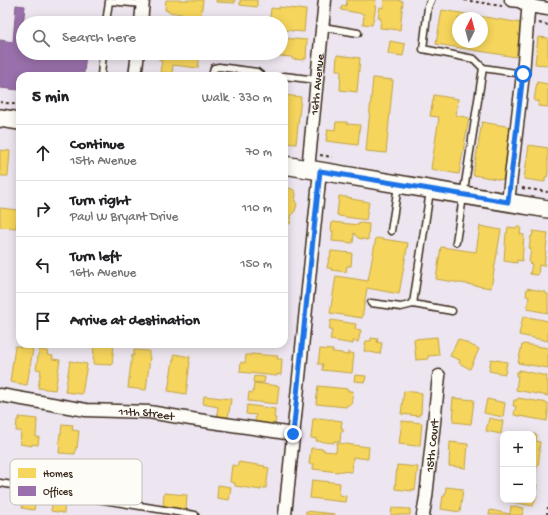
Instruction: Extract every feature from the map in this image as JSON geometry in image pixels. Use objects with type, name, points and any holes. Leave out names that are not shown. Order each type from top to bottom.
[{"type":"street","name":"16th Avenue","points":[[285,515],[314,170],[317,80],[325,0]]},
{"type":"street","points":[[509,4],[519,1],[548,9]]},
{"type":"street","points":[[142,16],[143,2]]},
{"type":"street","points":[[508,202],[523,74],[529,3]]},
{"type":"street","points":[[136,72],[137,60]]},
{"type":"street","points":[[0,118],[16,120]]},
{"type":"street","points":[[288,166],[548,209]]},
{"type":"street","name":"15th Court","points":[[423,515],[439,376]]},
{"type":"street","name":"11th Street","points":[[0,395],[86,410],[149,412],[293,434]]},
{"type":"lane","points":[[431,0],[428,7],[423,49],[474,59],[482,68],[523,74]]},
{"type":"lane","points":[[107,16],[109,1],[143,2]]},
{"type":"lane","points":[[323,27],[358,33]]},
{"type":"lane","points":[[101,72],[102,60]]},
{"type":"lane","points":[[213,72],[214,68],[219,67],[257,72]]},
{"type":"lane","points":[[456,242],[482,68]]},
{"type":"lane","points":[[288,76],[317,80]]},
{"type":"lane","points":[[391,231],[399,184]]},
{"type":"lane","points":[[413,304],[430,190]]},
{"type":"lane","points":[[371,303],[400,306],[413,304],[452,311]]},
{"type":"lane","points":[[0,483],[10,485]]},
{"type":"lane","points":[[134,505],[195,515]]},
{"type":"path","points":[[464,0],[509,4]]},
{"type":"path","points":[[0,102],[16,104]]},
{"type":"path","points":[[547,515],[548,507]]},
{"type":"building: Homes","points":[[166,0],[203,0],[201,16],[168,12],[169,11],[165,10]]},
{"type":"building: Homes","points":[[216,0],[235,0],[235,3],[216,2]]},
{"type":"building: Homes","points":[[240,0],[257,0],[257,7],[240,5]]},
{"type":"building: Homes","points":[[347,0],[376,0],[372,25],[363,24],[364,14],[341,10],[342,5],[346,6]]},
{"type":"building: Homes","points":[[384,0],[403,1],[400,30],[380,28],[381,18],[378,18],[380,7],[383,8]]},
{"type":"building: Homes","points":[[279,7],[306,10],[304,32],[288,30],[288,16],[270,16],[271,8],[279,9]]},
{"type":"building: Homes","points":[[442,10],[454,12],[452,12],[452,47],[436,44]]},
{"type":"building: Homes","points":[[488,18],[521,23],[516,57],[461,48],[488,48]]},
{"type":"building: Homes","points":[[538,37],[548,38],[548,65],[535,64]]},
{"type":"building: Homes","points":[[288,39],[307,40],[306,59],[292,59],[292,57],[288,57]]},
{"type":"building: Homes","points":[[390,41],[405,44],[403,56],[388,54]]},
{"type":"building: Homes","points":[[337,55],[360,58],[357,92],[340,90],[341,70],[336,70]]},
{"type":"building: Homes","points":[[162,60],[199,60],[198,68],[173,65],[172,72],[160,72]]},
{"type":"building: Homes","points":[[373,78],[393,80],[386,153],[366,151]]},
{"type":"building: Homes","points":[[537,82],[548,84],[548,107],[538,106],[539,101],[534,101]]},
{"type":"building: Homes","points":[[288,95],[301,97],[296,144],[288,143]]},
{"type":"building: Homes","points":[[434,95],[458,99],[456,115],[469,118],[459,174],[431,169],[439,117],[430,116]]},
{"type":"building: Homes","points":[[336,122],[347,122],[347,124],[360,125],[358,145],[326,141],[328,129],[335,130]]},
{"type":"building: Homes","points":[[482,122],[511,127],[503,180],[473,175]]},
{"type":"building: Homes","points":[[529,145],[548,148],[548,173],[547,177],[545,177],[545,182],[524,179]]},
{"type":"building: Homes","points":[[0,150],[10,151],[8,176],[0,176]]},
{"type":"building: Homes","points":[[288,188],[295,191],[295,202],[297,204],[295,211],[292,214],[290,224],[288,224]]},
{"type":"building: Homes","points":[[339,196],[369,202],[366,220],[337,215]]},
{"type":"building: Homes","points":[[0,208],[16,210],[16,228],[0,227]]},
{"type":"building: Homes","points":[[332,222],[359,225],[359,223],[369,224],[368,240],[358,238],[354,233],[353,243],[332,241]]},
{"type":"building: Homes","points":[[480,226],[501,230],[491,288],[436,279],[441,247],[476,252]]},
{"type":"building: Homes","points":[[508,227],[521,227],[520,234],[524,235],[522,261],[517,260],[517,263],[504,261],[506,233]]},
{"type":"building: Homes","points":[[533,231],[548,233],[544,266],[539,265],[538,275],[530,274],[532,264],[529,263],[531,248],[529,248]]},
{"type":"building: Homes","points":[[376,238],[408,243],[399,294],[367,288],[362,318],[330,313],[336,276],[368,281]]},
{"type":"building: Homes","points":[[331,251],[352,253],[351,266],[347,266],[346,272],[327,268]]},
{"type":"building: Homes","points":[[527,288],[548,294],[548,313],[527,309],[529,297],[526,296]]},
{"type":"building: Homes","points":[[523,316],[548,321],[548,341],[519,335]]},
{"type":"building: Homes","points":[[331,320],[356,324],[355,329],[361,330],[358,342],[353,341],[353,344],[330,340],[332,330],[329,330]]},
{"type":"building: Homes","points":[[437,337],[439,355],[428,356],[428,359],[416,360],[414,339]]},
{"type":"building: Homes","points":[[371,338],[378,339],[377,342],[382,343],[380,354],[364,351],[366,341],[371,341]]},
{"type":"building: Homes","points":[[458,339],[479,349],[470,369],[459,363],[460,360],[450,356]]},
{"type":"building: Homes","points":[[524,344],[548,348],[548,368],[518,363],[522,345]]},
{"type":"building: Homes","points":[[15,346],[16,348],[33,349],[27,385],[10,382]]},
{"type":"building: Homes","points":[[94,348],[114,348],[112,365],[93,364]]},
{"type":"building: Homes","points":[[320,349],[333,350],[332,352],[348,355],[348,352],[354,354],[352,373],[322,370],[323,364],[318,364]]},
{"type":"building: Homes","points":[[39,350],[48,351],[47,355],[53,356],[52,359],[60,360],[55,390],[38,388],[41,370],[36,369]]},
{"type":"building: Homes","points":[[134,350],[149,351],[150,357],[146,390],[128,388]]},
{"type":"building: Homes","points":[[174,354],[190,357],[186,394],[168,391]]},
{"type":"building: Homes","points":[[246,355],[278,356],[277,359],[282,359],[281,375],[277,374],[277,376],[240,372],[241,362],[245,363]]},
{"type":"building: Homes","points":[[491,359],[507,362],[505,374],[489,371]]},
{"type":"building: Homes","points":[[70,361],[87,364],[82,394],[65,392]]},
{"type":"building: Homes","points":[[519,370],[547,376],[548,396],[516,390],[518,376],[516,376]]},
{"type":"building: Homes","points":[[355,375],[366,376],[365,382],[354,381]]},
{"type":"building: Homes","points":[[254,376],[265,377],[264,383],[253,382]]},
{"type":"building: Homes","points":[[254,383],[279,386],[277,404],[248,401],[249,392],[253,393]]},
{"type":"building: Homes","points":[[318,386],[348,389],[348,391],[353,391],[351,405],[347,405],[346,407],[316,404]]},
{"type":"building: Homes","points":[[404,391],[422,393],[421,414],[419,414],[419,416],[401,414]]},
{"type":"building: Homes","points":[[204,396],[231,399],[228,418],[218,417],[218,407],[203,404]]},
{"type":"building: Homes","points":[[453,398],[474,400],[471,424],[453,422]]},
{"type":"building: Homes","points":[[518,398],[548,403],[547,421],[514,415],[516,406],[513,406],[514,400],[517,400]]},
{"type":"building: Homes","points":[[487,399],[505,403],[503,417],[484,413]]},
{"type":"building: Homes","points":[[247,405],[275,409],[274,418],[276,418],[274,429],[254,426],[256,415],[246,414]]},
{"type":"building: Homes","points":[[19,417],[37,419],[36,437],[39,437],[38,445],[32,444],[32,446],[20,444],[21,431],[16,431],[17,420],[19,420]]},
{"type":"building: Homes","points":[[319,418],[342,421],[341,428],[343,428],[343,432],[341,431],[340,442],[334,441],[334,443],[316,441],[317,439],[311,438],[313,419]]},
{"type":"building: Homes","points":[[489,418],[503,421],[500,434],[486,431]]},
{"type":"building: Homes","points":[[402,421],[422,423],[420,445],[399,444]]},
{"type":"building: Homes","points":[[62,424],[73,425],[72,430],[79,431],[75,454],[59,453]]},
{"type":"building: Homes","points":[[536,441],[540,442],[536,473]]},
{"type":"building: Homes","points":[[450,442],[468,444],[466,468],[449,466]]},
{"type":"building: Homes","points":[[337,443],[369,447],[368,459],[353,457],[352,472],[313,469],[314,464],[309,464],[311,448],[336,452]]},
{"type":"building: Homes","points":[[238,462],[265,466],[264,467],[269,468],[266,488],[261,488],[261,490],[235,486],[235,483],[230,482],[232,465],[238,466]]},
{"type":"building: Homes","points":[[397,465],[418,467],[415,490],[395,489]]},
{"type":"building: Homes","points":[[312,480],[340,483],[339,495],[346,496],[345,502],[310,498]]},
{"type":"building: Homes","points":[[218,485],[231,487],[229,500],[217,498]]},
{"type":"building: Homes","points":[[446,487],[463,489],[460,512],[441,509]]},
{"type":"building: Homes","points":[[164,493],[187,495],[186,510],[173,509],[173,507],[163,506]]},
{"type":"building: Homes","points":[[517,503],[534,503],[533,506]]},
{"type":"building: Homes","points":[[22,505],[35,505],[34,510],[22,508]]},
{"type":"building: Homes","points":[[52,505],[65,505],[64,513],[51,511]]},
{"type":"building: Homes","points":[[511,506],[524,508],[522,515],[489,515],[490,510],[510,514]]},
{"type":"building: Homes","points":[[392,508],[410,509],[410,515],[391,515]]},
{"type":"building: Homes","points":[[306,511],[335,514],[335,515],[306,515]]},
{"type":"building: Offices","points":[[16,5],[25,6],[24,16],[16,16],[16,60],[85,60],[84,72],[16,72],[16,90],[0,88],[0,40],[13,42]]},
{"type":"route","points":[[293,434],[320,171],[508,202],[523,74]]}]
